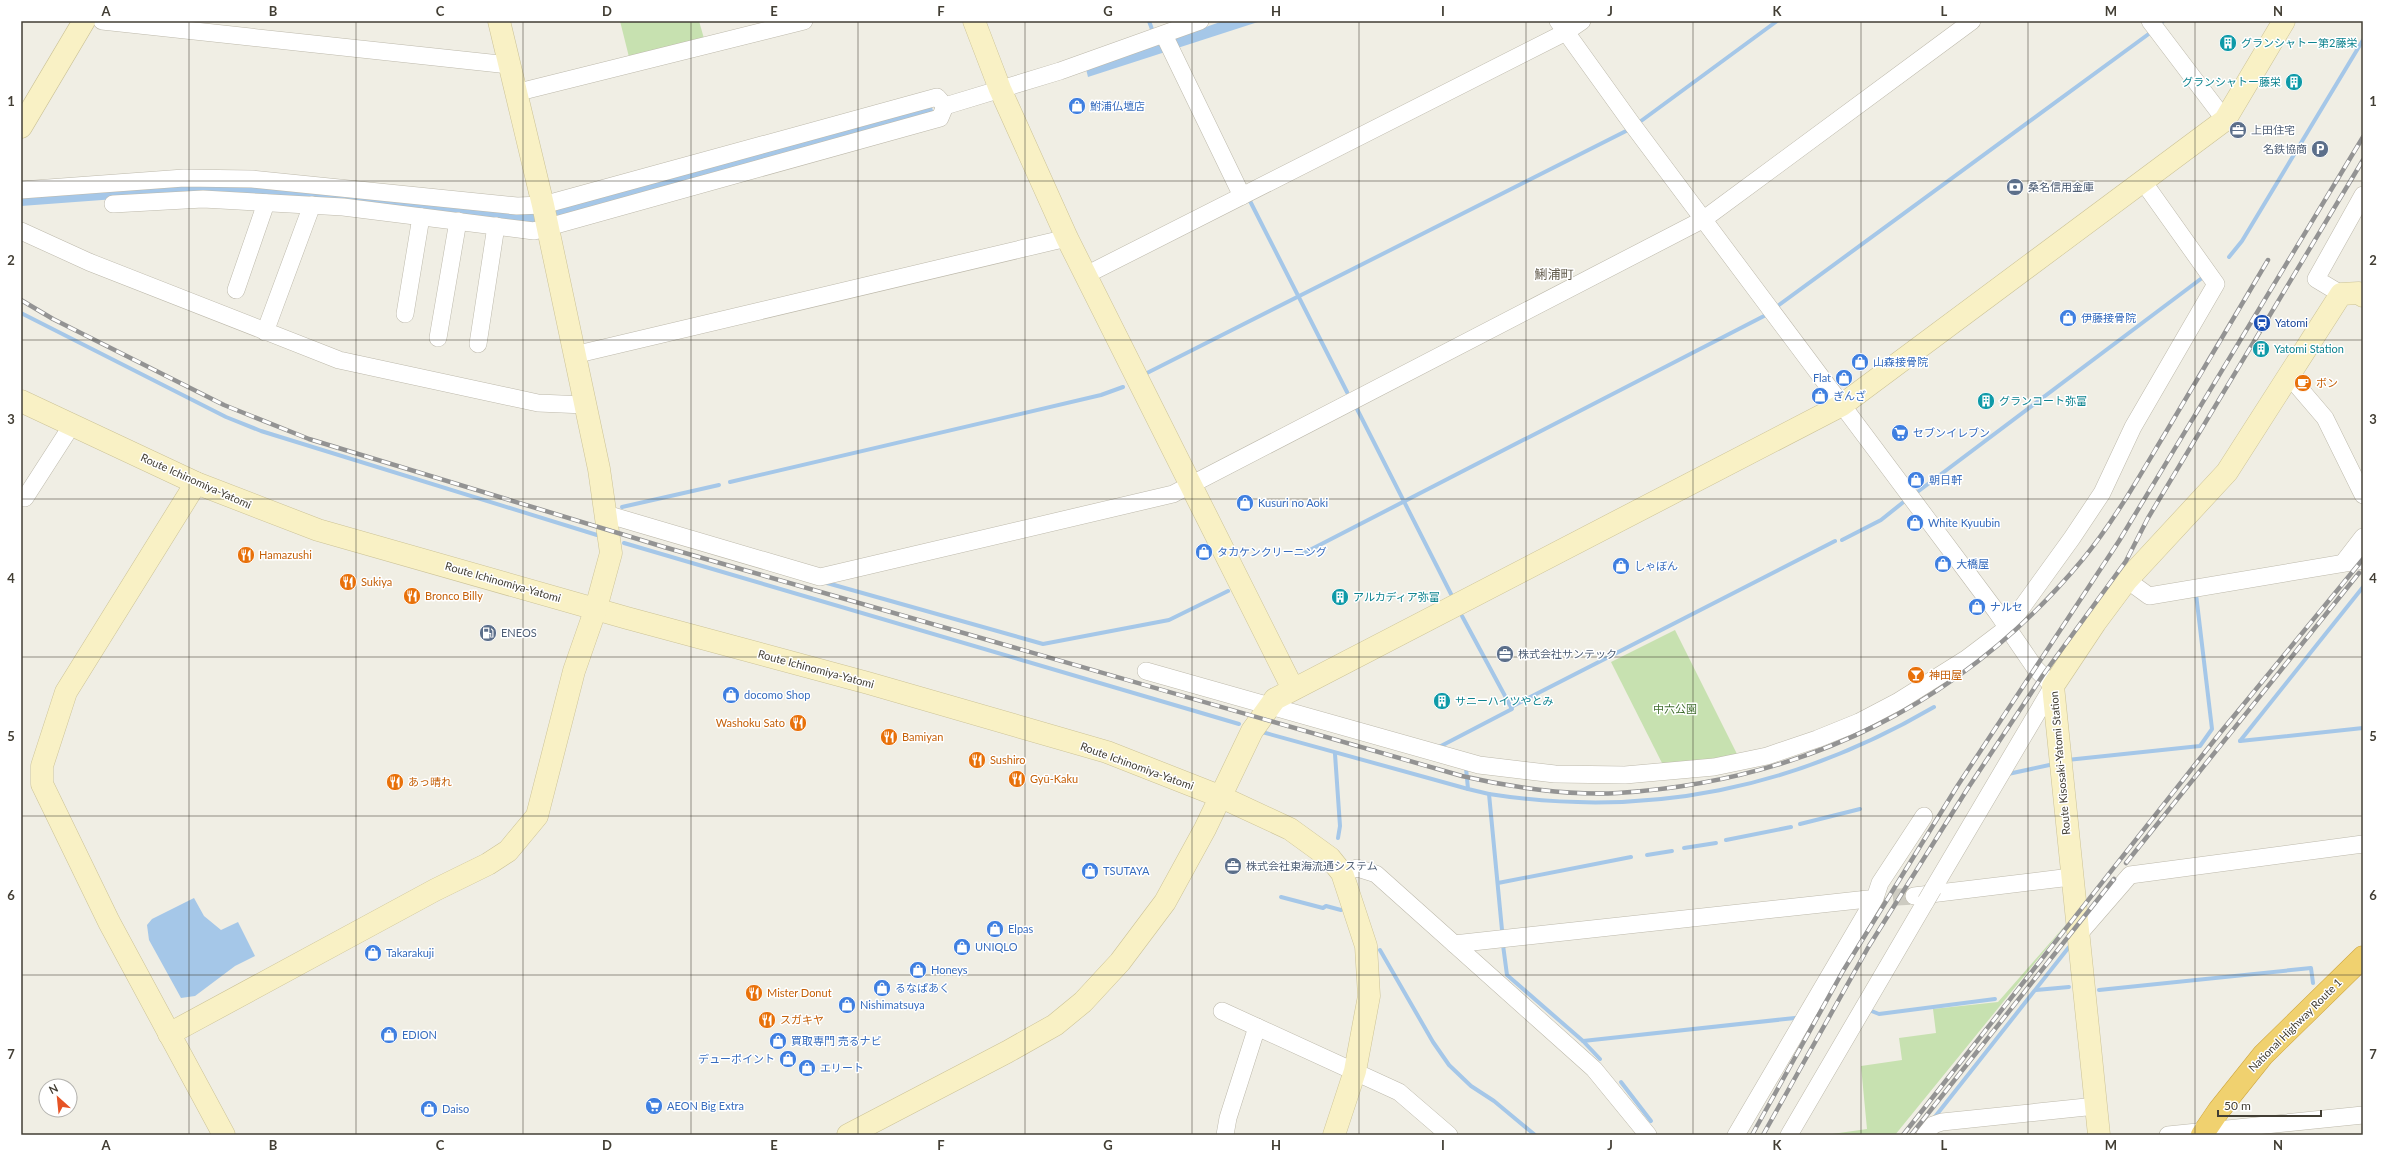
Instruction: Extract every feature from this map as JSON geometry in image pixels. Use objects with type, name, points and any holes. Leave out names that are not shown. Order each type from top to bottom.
[{"type":"highway","name":"National Highway Route 1","points":[[2203,1133],[2263,1055],[2363,957]]},
{"type":"street","points":[[21,127],[84,21]]},
{"type":"street","points":[[102,21],[509,65]]},
{"type":"street","points":[[169,1034],[435,890],[488,864],[508,851],[537,816],[574,671],[596,608],[611,553],[606,514],[585,405],[545,216],[499,21]]},
{"type":"street","points":[[515,93],[804,21]]},
{"type":"street","points":[[974,21],[1000,89],[1067,238],[1293,689]]},
{"type":"street","points":[[122,195],[184,178],[252,179],[517,206],[545,216],[937,97],[945,106],[1167,42],[1200,21]]},
{"type":"street","points":[[1086,275],[1242,196],[1562,27],[1582,21]]},
{"type":"street","points":[[606,514],[820,577],[1173,494],[1190,483],[1704,219],[1972,21]]},
{"type":"street","points":[[2150,21],[2225,120]]},
{"type":"street","points":[[848,1135],[1007,1052],[1055,1025],[1083,1002],[1120,962],[1165,902],[1205,829],[1219,796],[1252,731],[1268,706],[1275,699],[1842,405],[2142,180],[2225,120],[2284,21]]},
{"type":"street","points":[[1562,27],[2007,628],[2035,668],[2053,686],[1924,897],[1789,1135]]},
{"type":"street","points":[[1167,42],[1242,196]]},
{"type":"street","points":[[1146,671],[1479,765],[1555,774],[1625,775],[1673,772],[1714,766],[1767,756],[1859,722],[1899,701],[1960,663],[2007,628],[2072,538],[2102,493],[2133,427],[2216,284],[2142,180]]},
{"type":"street","points":[[21,190],[312,205],[534,231],[545,216]]},
{"type":"street","points":[[2357,293],[2316,279],[2363,195]]},
{"type":"street","points":[[236,290],[266,203]]},
{"type":"street","points":[[266,332],[312,205]]},
{"type":"street","points":[[405,314],[421,217]]},
{"type":"street","points":[[438,338],[458,221]]},
{"type":"street","points":[[478,344],[496,226]]},
{"type":"street","points":[[21,231],[89,262],[339,360],[538,403],[585,405]]},
{"type":"street","points":[[574,354],[1067,238]]},
{"type":"street","name":"Route Kisosaki-Yatomi Station","points":[[2099,1135],[2071,877],[2053,686],[2095,623],[2127,580],[2227,472],[2290,377],[2357,293]]},
{"type":"street","points":[[2290,377],[2325,418],[2363,495]]},
{"type":"street","name":"Route Ichinomiya-Yatomi","points":[[21,400],[196,483],[318,530],[868,683],[1107,752],[1219,796],[1290,829],[1330,858],[1342,873],[1366,946],[1369,996],[1355,1071],[1334,1135]]},
{"type":"street","points":[[25,498],[72,425]]},
{"type":"street","points":[[196,483],[66,692],[42,766],[42,784],[109,922],[224,1135]]},
{"type":"street","points":[[2342,563],[2363,536]]},
{"type":"street","points":[[2127,580],[2149,596],[2363,560]]},
{"type":"street","points":[[1736,1135],[1875,898],[1880,883],[1924,816]]},
{"type":"street","points":[[2078,935],[2130,874],[2363,844]]},
{"type":"street","points":[[1342,873],[1357,868],[1376,874],[1594,1069],[1648,1135]]},
{"type":"street","points":[[1924,897],[2071,877]]},
{"type":"street","points":[[1454,944],[1868,899]]},
{"type":"street","points":[[1222,1010],[1399,1092],[1448,1135]]},
{"type":"street","points":[[1225,1135],[1228,1118],[1257,1027]]},
{"type":"street","points":[[1925,1135],[1933,1125],[1942,1122],[2096,1106]]},
{"type":"street","points":[[2168,1135],[2203,1133],[2363,1115]]},
{"type":"green space","points":[[620,21],[699,21],[705,42],[630,61]]},
{"type":"green space","name":"中六公園","points":[[1675,630],[1738,756],[1664,767],[1611,662]]},
{"type":"green space","points":[[2069,921],[1895,1135],[1825,1135],[1867,1129],[1861,1066],[1902,1060],[1899,1038],[1936,1033],[1933,1009],[1998,1002]]},
{"type":"water","points":[[1223,21],[1261,21],[1088,77],[1086,69]]},
{"type":"water","points":[[931,104],[934,114],[536,223],[183,194],[21,206],[21,195],[199,182],[534,213]]},
{"type":"water","points":[[194,898],[204,916],[221,930],[238,922],[255,956],[235,966],[195,996],[181,998],[149,940],[147,925],[152,919]]},
{"type":"waterway","points":[[1149,21],[1153,32]]},
{"type":"waterway","points":[[1641,121],[1777,21]]},
{"type":"waterway","points":[[1779,305],[2150,33]]},
{"type":"waterway","points":[[2229,257],[2242,241],[2363,40]]},
{"type":"waterway","points":[[1147,373],[1628,130]]},
{"type":"waterway","points":[[1250,201],[1347,392]]},
{"type":"waterway","points":[[1916,493],[2202,278]]},
{"type":"waterway","points":[[21,313],[226,417],[261,431],[597,535]]},
{"type":"waterway","points":[[1304,553],[1764,316]]},
{"type":"waterway","points":[[730,482],[1101,395],[1123,387]]},
{"type":"waterway","points":[[1356,407],[1451,594]]},
{"type":"waterway","points":[[622,507],[719,485]]},
{"type":"waterway","points":[[1842,540],[1881,520],[1906,500]]},
{"type":"waterway","points":[[1511,707],[1835,541]]},
{"type":"waterway","points":[[624,543],[1239,724]]},
{"type":"waterway","points":[[827,583],[1043,644],[1169,620],[1228,591]]},
{"type":"waterway","points":[[2240,741],[2363,587]]},
{"type":"waterway","points":[[2067,760],[2200,746],[2212,729],[2196,594]]},
{"type":"waterway","points":[[1439,747],[1512,709],[1462,616]]},
{"type":"waterway","points":[[1489,794],[1548,801],[1606,802],[1663,799],[1719,790],[1774,777],[1828,758],[1882,735],[1934,707]]},
{"type":"waterway","points":[[2240,741],[2363,728]]},
{"type":"waterway","points":[[1262,732],[1468,789]]},
{"type":"waterway","points":[[1335,754],[1340,826],[1338,838]]},
{"type":"waterway","points":[[2008,774],[2054,764]]},
{"type":"waterway","points":[[1464,767],[1466,768],[1468,789],[1489,794],[1502,930]]},
{"type":"waterway","points":[[1800,824],[1860,809]]},
{"type":"waterway","points":[[1726,840],[1791,827]]},
{"type":"waterway","points":[[1684,848],[1716,843]]},
{"type":"waterway","points":[[1647,855],[1672,851]]},
{"type":"waterway","points":[[1498,883],[1631,857]]},
{"type":"waterway","points":[[1281,897],[1323,908],[1326,906],[1341,910]]},
{"type":"waterway","points":[[1503,945],[1507,975],[1583,1041],[1600,1059]]},
{"type":"waterway","points":[[1934,1118],[2069,947]]},
{"type":"waterway","points":[[1380,950],[1433,1042],[1449,1065],[1471,1086],[1494,1101],[1535,1135]]},
{"type":"waterway","points":[[2099,990],[2311,968],[2313,983]]},
{"type":"waterway","points":[[2036,990],[2069,987]]},
{"type":"waterway","points":[[1869,1010],[1879,1014],[1995,999]]},
{"type":"waterway","points":[[1583,1041],[1795,1018]]},
{"type":"waterway","points":[[1621,1082],[1651,1121]]},
{"type":"tunnel","points":[[1868,899],[1914,896]]},
{"type":"railway","points":[[1752,1135],[1843,971],[1958,785],[2119,541],[2363,137]]},
{"type":"railway","points":[[1763,1135],[1869,946],[1968,788],[2043,675],[2126,561],[2148,518],[2363,160]]},
{"type":"railway","points":[[21,300],[53,319],[224,405],[309,439],[664,547],[1462,776],[1499,784],[1539,790],[1599,794],[1686,785],[1752,772],[1815,752],[1875,726],[1932,694],[1986,655],[2036,610],[2083,559],[2106,529],[2137,481],[2268,260]]},
{"type":"railway","points":[[1903,1135],[2220,733],[2363,559]]},
{"type":"railway","points":[[2126,863],[2359,573]]},
{"type":"railway","points":[[1911,1135],[2114,879]]},
{"type":"place","name":"グランシャトー第2藤栄","points":[[2228,43]]},
{"type":"place","name":"グランシャトー藤栄","points":[[2294,82]]},
{"type":"place","name":"鮒浦仏壇店","points":[[1077,106]]},
{"type":"place","name":"上田住宅","points":[[2238,130]]},
{"type":"place","name":"名鉄協商","points":[[2320,149]]},
{"type":"place","name":"桑名信用金庫","points":[[2015,187]]},
{"type":"place","name":"伊藤接骨院","points":[[2068,318]]},
{"type":"place","name":"Yatomi","points":[[2262,323]]},
{"type":"place","name":"Yatomi Station","points":[[2261,349]]},
{"type":"place","name":"山森接骨院","points":[[1860,362]]},
{"type":"place","name":"Flat","points":[[1844,378]]},
{"type":"place","name":"ボン","points":[[2303,383]]},
{"type":"place","name":"ぎんざ","points":[[1820,396]]},
{"type":"place","name":"グランコート弥富","points":[[1986,401]]},
{"type":"place","name":"セブンイレブン","points":[[1900,433]]},
{"type":"place","name":"朝日軒","points":[[1916,480]]},
{"type":"place","name":"Kusuri no Aoki","points":[[1245,503]]},
{"type":"place","name":"White Kyuubin","points":[[1915,523]]},
{"type":"place","name":"タカケンクリーニング","points":[[1204,552]]},
{"type":"place","name":"Hamazushi","points":[[246,555]]},
{"type":"place","name":"大橋屋","points":[[1943,564]]},
{"type":"place","name":"しゃぼん","points":[[1621,566]]},
{"type":"place","name":"Sukiya","points":[[348,582]]},
{"type":"place","name":"Bronco Billy","points":[[412,596]]},
{"type":"place","name":"アルカディア弥富","points":[[1340,597]]},
{"type":"place","name":"ナルセ","points":[[1977,607]]},
{"type":"place","name":"ENEOS","points":[[488,633]]},
{"type":"place","name":"株式会社サンテック","points":[[1505,654]]},
{"type":"place","name":"神田屋","points":[[1916,675]]},
{"type":"place","name":"docomo Shop","points":[[731,695]]},
{"type":"place","name":"サニーハイツやとみ","points":[[1442,701]]},
{"type":"place","name":"Washoku Sato","points":[[798,723]]},
{"type":"place","name":"Bamiyan","points":[[889,737]]},
{"type":"place","name":"Sushiro","points":[[977,760]]},
{"type":"place","name":"Gyū-Kaku","points":[[1017,779]]},
{"type":"place","name":"あっ晴れ","points":[[395,782]]},
{"type":"place","name":"株式会社東海流通システム","points":[[1233,866]]},
{"type":"place","name":"TSUTAYA","points":[[1090,871]]},
{"type":"place","name":"Elpas","points":[[995,929]]},
{"type":"place","name":"UNIQLO","points":[[962,947]]},
{"type":"place","name":"Takarakuji","points":[[373,953]]},
{"type":"place","name":"Honeys","points":[[918,970]]},
{"type":"place","name":"るなぱあく","points":[[882,988]]},
{"type":"place","name":"Mister Donut","points":[[754,993]]},
{"type":"place","name":"Nishimatsuya","points":[[847,1005]]},
{"type":"place","name":"スガキヤ","points":[[767,1020]]},
{"type":"place","name":"EDION","points":[[389,1035]]},
{"type":"place","name":"買取専門 売るナビ","points":[[778,1041]]},
{"type":"place","name":"デューポイント","points":[[788,1059]]},
{"type":"place","name":"エリート","points":[[807,1068]]},
{"type":"place","name":"AEON Big Extra","points":[[654,1106]]},
{"type":"place","name":"Daiso","points":[[429,1109]]},
{"type":"district","name":"鯏浦町","points":[[1554,274]]}]
